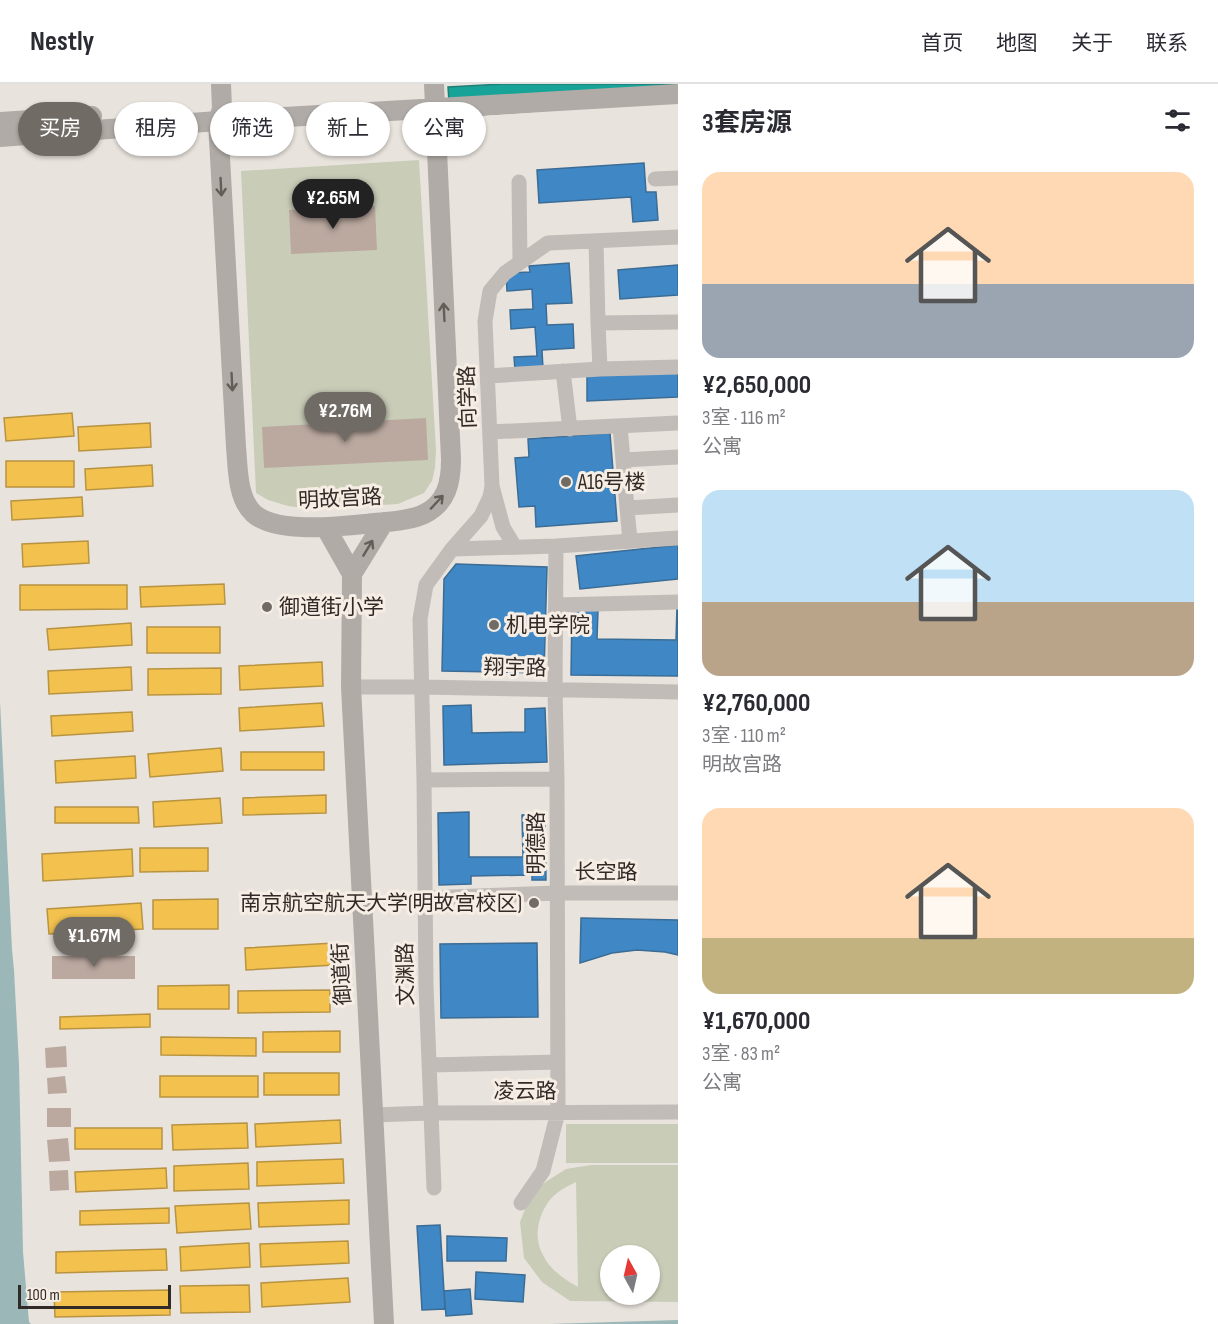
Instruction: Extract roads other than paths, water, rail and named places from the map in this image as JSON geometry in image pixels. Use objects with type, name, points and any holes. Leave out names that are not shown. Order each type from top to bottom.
[{"type":"main road","name":"明故宫路","points":[[220,102],[221,84]]},
{"type":"main road","points":[[294,108],[435,96],[664,84]]},
{"type":"main road","points":[[435,96],[678,94]]},
{"type":"main road","name":"明故宫路","points":[[222,156],[236,447],[243,497],[254,514],[266,522],[292,527],[326,528],[384,522],[423,514],[432,508],[445,493],[450,484],[451,474],[435,96]]},
{"type":"main road","points":[[0,122],[210,115]]},
{"type":"main road","points":[[0,137],[210,116]]},
{"type":"main road","points":[[326,528],[352,574],[384,522]]},
{"type":"main road","name":"御道街","points":[[352,574],[351,687],[384,1324]]},
{"type":"lane","points":[[655,179],[678,178]]},
{"type":"lane","points":[[519,182],[520,262]]},
{"type":"lane","name":"向学路","points":[[421,687],[420,619],[426,585],[452,549],[481,516],[490,498],[492,486],[485,321],[490,291],[505,273],[548,243],[678,237]]},
{"type":"lane","points":[[596,241],[600,369]]},
{"type":"lane","points":[[598,323],[678,322]]},
{"type":"lane","points":[[488,376],[678,367]]},
{"type":"lane","points":[[563,371],[570,429]]},
{"type":"lane","points":[[490,432],[678,423]]},
{"type":"lane","points":[[620,426],[630,541]]},
{"type":"lane","points":[[623,460],[678,457]]},
{"type":"lane","points":[[492,486],[504,527],[514,547]]},
{"type":"lane","points":[[627,508],[678,505]]},
{"type":"lane","points":[[452,549],[556,546],[678,538]]},
{"type":"lane","name":"明德路","points":[[521,1203],[543,1171],[558,1112],[556,546]]},
{"type":"lane","points":[[555,605],[678,602]]},
{"type":"lane","name":"翔宇路","points":[[351,687],[678,692]]},
{"type":"lane","name":"文渊路","points":[[421,687],[426,986],[434,1188]]},
{"type":"lane","points":[[424,780],[557,779]]},
{"type":"lane","name":"长空路","points":[[426,897],[557,893],[678,893]]},
{"type":"lane","points":[[430,1065],[558,1062]]},
{"type":"lane","name":"凌云路","points":[[373,1114],[678,1112]]},
{"type":"water","points":[[0,701],[19,1065],[23,1252],[31,1324],[0,1324]]},
{"type":"water","points":[[678,1320],[678,1324],[549,1324]]},
{"type":"place","name":"A16号楼","points":[[566,482]]},
{"type":"place","name":"御道街小学","points":[[267,607]]},
{"type":"place","name":"机电学院","points":[[494,625]]},
{"type":"place","name":"南京航空航天大学(明故宫校区)","points":[[534,903]]}]
